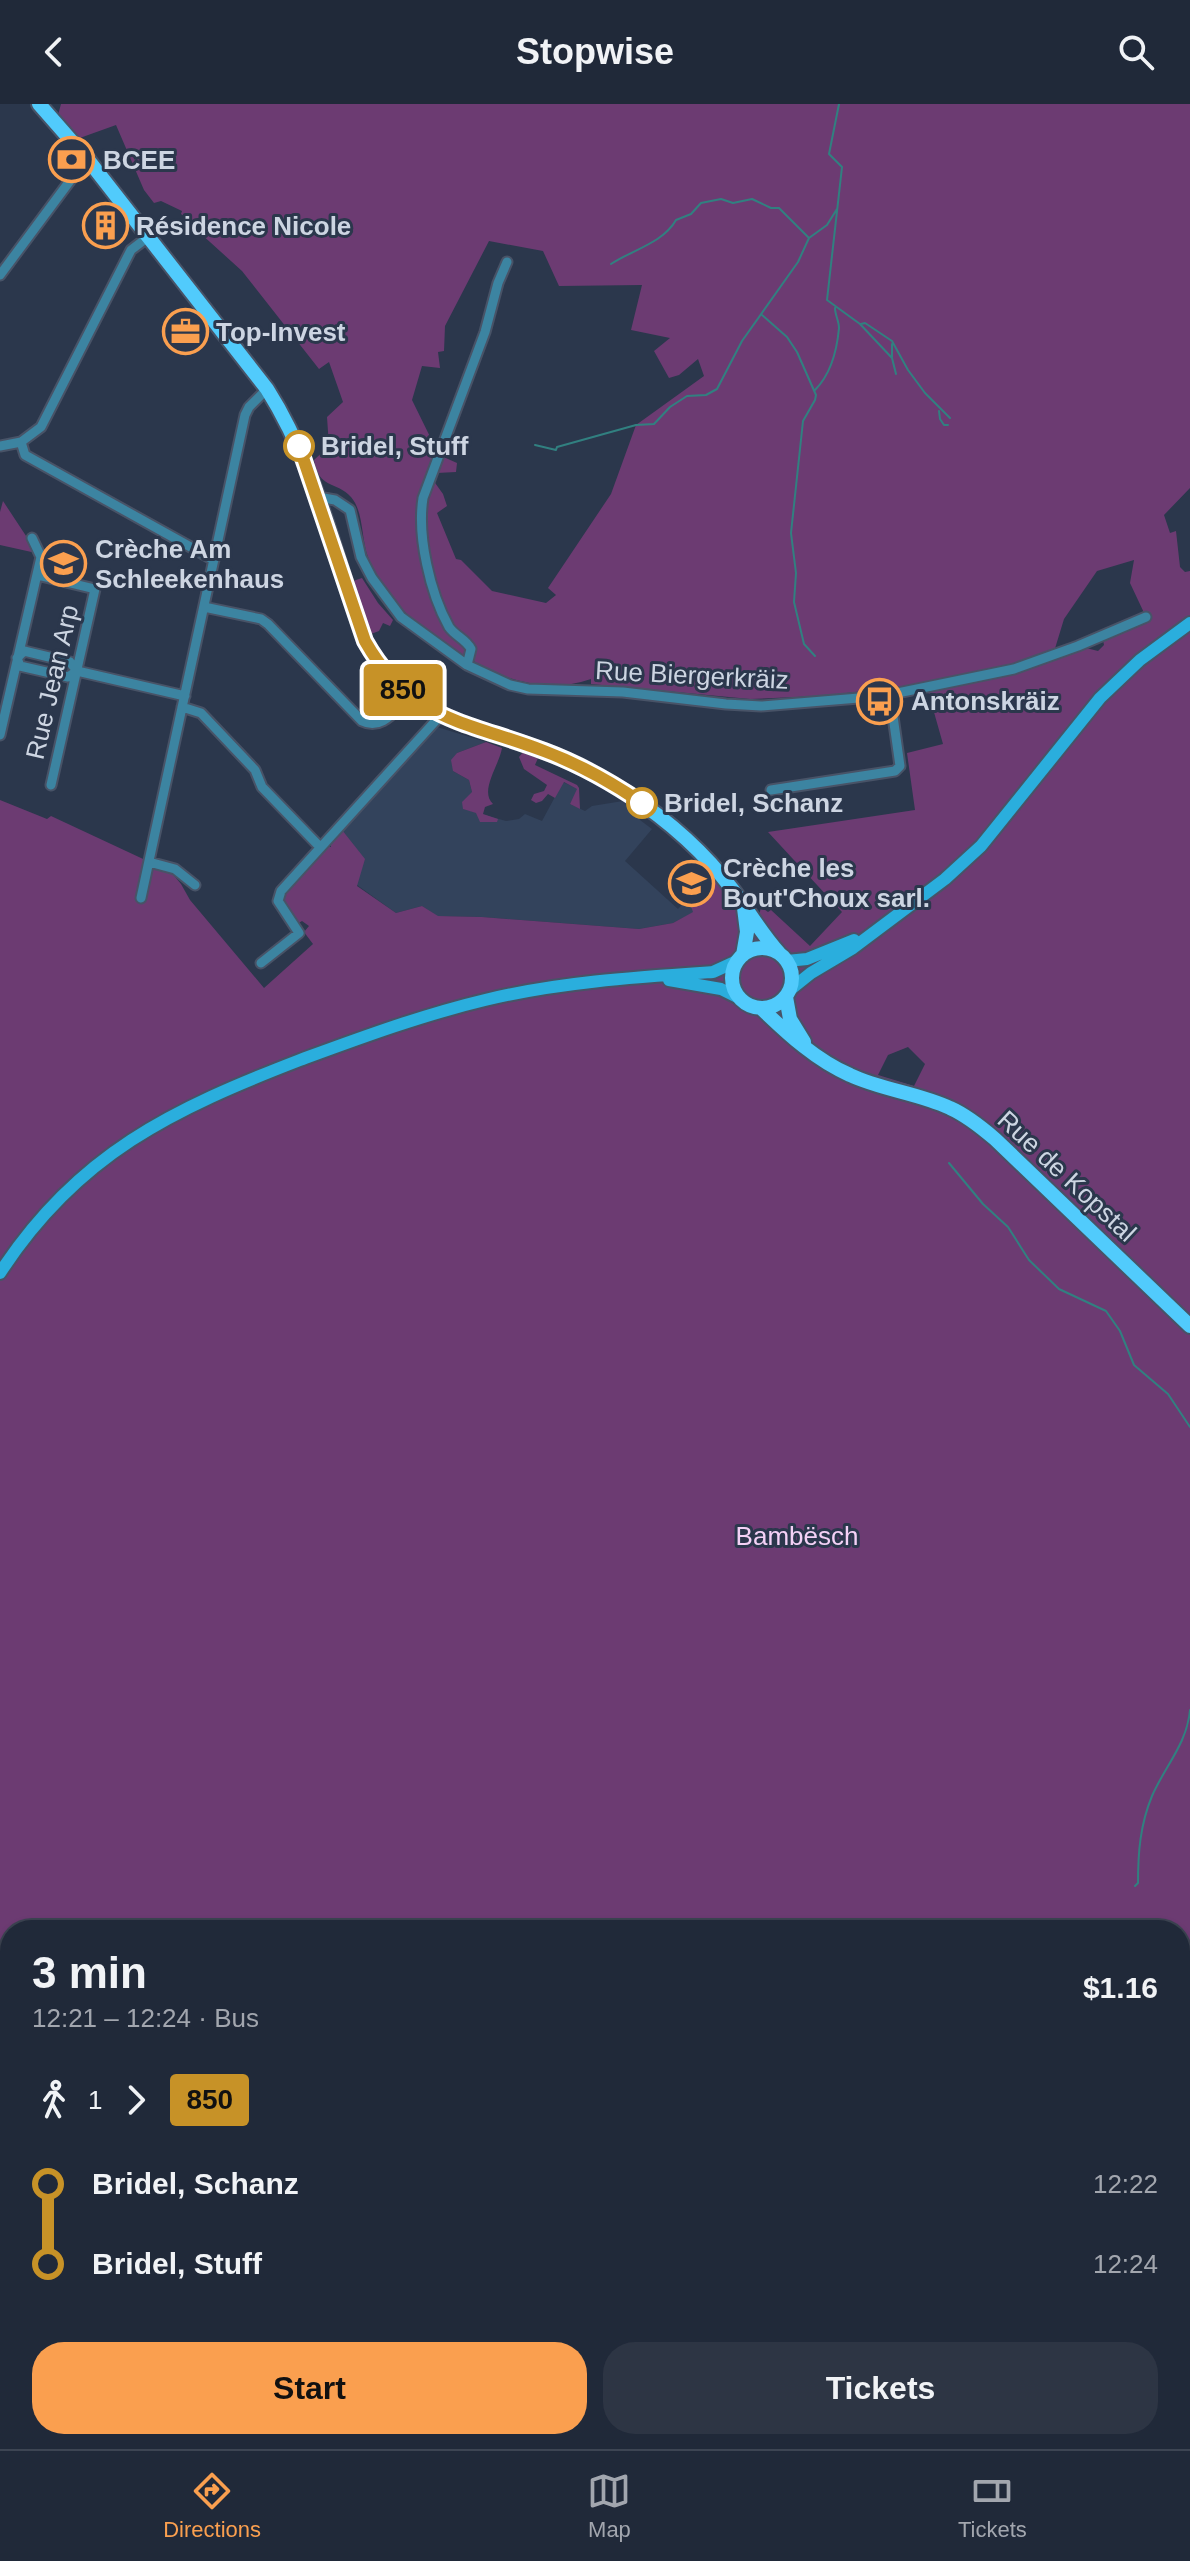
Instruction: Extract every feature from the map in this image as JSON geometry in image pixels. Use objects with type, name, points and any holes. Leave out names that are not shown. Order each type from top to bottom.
[{"type":"main road","points":[[46,107],[267,389],[295,435],[365,641],[377,661],[410,697],[440,716],[545,751],[616,786],[650,809],[712,865],[783,957],[792,975],[788,993],[790,1019],[808,1050]]},
{"type":"main road","points":[[654,978],[721,989],[754,1008],[771,1007],[945,879],[981,846],[1100,698],[1140,660],[1190,623]]},
{"type":"main road","points":[[739,998],[732,976],[747,932],[744,908]]},
{"type":"main road","points":[[0,1273],[44,1214],[96,1164],[143,1131],[203,1100],[385,1029],[485,1000],[542,989],[713,972],[761,948],[783,957],[807,959],[869,935]]},
{"type":"main road","name":"Rue de Kopstal","points":[[762,1009],[808,1050],[849,1075],[949,1107],[974,1122],[1190,1326]]},
{"type":"street","points":[[0,275],[78,170],[89,161]]},
{"type":"street","points":[[0,446],[21,442],[41,427],[131,250],[148,237]]},
{"type":"street","points":[[467,665],[471,649],[448,623],[430,575],[420,520],[423,498],[485,332],[507,262]]},
{"type":"street","points":[[141,898],[245,415],[267,389]]},
{"type":"street","points":[[21,442],[25,455],[214,560]]},
{"type":"street","name":"Rue Biergerkräiz","points":[[318,497],[335,500],[350,510],[361,557],[372,578],[401,617],[467,665],[510,685],[528,689],[623,692],[761,706],[890,695],[1014,669],[1146,617]]},
{"type":"street","points":[[0,735],[37,575],[40,552],[32,538]]},
{"type":"street","name":"Rue Jean Arp","points":[[37,575],[95,589],[51,785]]},
{"type":"street","points":[[204,607],[261,619],[268,624],[362,721],[379,725],[410,697]]},
{"type":"street","points":[[17,658],[24,651],[70,662],[77,671],[185,696]]},
{"type":"street","points":[[17,658],[20,666],[68,677],[77,671]]},
{"type":"street","points":[[771,790],[895,771],[900,766],[890,695]]},
{"type":"street","points":[[182,707],[201,713],[255,770],[262,787],[320,847]]},
{"type":"street","points":[[261,963],[299,933],[281,909],[278,896],[440,716]]},
{"type":"street","points":[[149,862],[175,869],[195,885]]},
{"type":"shaded area","points":[[437,727],[486,742],[457,753],[453,771],[469,780],[472,792],[464,809],[506,821],[519,819],[525,814],[542,821],[563,782],[578,789],[570,804],[585,811],[592,806],[623,801],[637,811],[640,820],[652,829],[625,861],[678,909],[688,898],[694,912],[673,923],[639,929],[437,916],[422,906],[396,913],[357,885],[342,830]]},
{"type":"green space","name":"Bambësch","points":[[61,104],[1190,104],[1190,488],[1164,515],[1170,533],[1176,531],[1180,567],[1185,572],[1190,571],[1190,1920],[0,1920],[0,800],[47,819],[51,816],[171,872],[190,900],[264,988],[313,944],[304,932],[309,926],[302,921],[297,924],[283,907],[282,893],[325,847],[331,847],[331,839],[342,830],[365,859],[357,886],[396,913],[422,906],[438,916],[639,929],[673,923],[693,912],[688,898],[709,874],[719,886],[730,887],[759,916],[761,907],[768,912],[771,910],[810,946],[842,912],[768,832],[915,810],[907,753],[943,744],[926,684],[820,696],[750,699],[591,684],[591,679],[561,685],[534,684],[478,667],[471,656],[464,658],[408,615],[385,589],[368,557],[355,503],[346,492],[324,480],[316,469],[314,460],[329,446],[327,417],[343,402],[329,362],[319,369],[242,271],[189,223],[191,221],[181,214],[182,211],[161,201],[154,203],[144,190],[116,125],[77,139],[58,115]],"holes":[[[489,241],[543,251],[559,286],[642,285],[631,330],[670,338],[654,351],[669,378],[679,375],[698,359],[704,376],[636,425],[611,494],[548,588],[556,595],[546,603],[492,591],[461,560],[456,559],[437,513],[447,506],[433,480],[437,473],[456,472],[457,463],[439,455],[412,400],[422,366],[440,368],[438,352],[444,351],[445,326]],[[1134,560],[1130,583],[1146,617],[1102,635],[1104,645],[1098,651],[1078,646],[1053,655],[1064,619],[1097,571]],[[908,1047],[925,1064],[914,1086],[878,1075],[888,1055]]]},
{"type":"green space","points":[[3,501],[34,548],[36,553],[0,545]]},
{"type":"green space","points":[[362,578],[393,620],[390,626],[383,623],[379,631],[371,634],[353,581]]},
{"type":"green space","points":[[486,742],[502,748],[489,785],[489,799],[493,804],[485,807],[483,814],[498,819],[497,822],[480,822],[476,813],[463,809],[462,802],[472,792],[469,780],[453,771],[451,760],[457,753]]},
{"type":"green space","points":[[524,751],[538,758],[535,765],[577,785],[580,809],[570,804],[577,789],[564,782],[555,798],[548,794],[542,801],[536,803],[531,800],[547,785],[524,769],[519,757]]},
{"type":"waterway","points":[[839,104],[829,154],[842,167],[827,300],[860,324],[892,358],[896,374]]},
{"type":"waterway","points":[[611,264],[663,235],[676,220],[691,214],[701,203],[721,199],[733,203],[752,199],[771,208],[779,208],[808,237]]},
{"type":"waterway","points":[[535,445],[556,450],[557,447],[636,425],[654,424],[670,407],[687,396],[706,395],[717,389],[742,341],[798,262],[809,238],[827,225],[837,209]]},
{"type":"waterway","points":[[815,390],[825,377],[835,353],[839,328],[835,308]]},
{"type":"waterway","points":[[762,315],[787,337],[816,395],[803,421],[791,533],[796,573],[794,602],[804,644],[815,656]]},
{"type":"waterway","points":[[861,324],[865,323],[892,341],[925,393],[950,418]]},
{"type":"waterway","points":[[892,344],[892,357]]},
{"type":"waterway","points":[[939,411],[940,419],[948,425]]},
{"type":"waterway","points":[[949,1163],[983,1204],[1008,1227],[1029,1260],[1059,1289],[1106,1311],[1120,1331],[1134,1365],[1168,1394],[1190,1427]]},
{"type":"waterway","points":[[1135,1886],[1138,1883],[1140,1839],[1148,1807],[1185,1734],[1190,1710]]},
{"type":"bus line","name":"850","points":[[299,446],[365,641],[393,680],[410,697],[440,716],[571,762],[642,803]]},
{"type":"place","name":"BCEE","points":[[72,160]]},
{"type":"place","name":"Résidence Nicole","points":[[105,226]]},
{"type":"place","name":"Top-Invest","points":[[185,332]]},
{"type":"place","name":"Bridel, Stuff","points":[[299,446]]},
{"type":"place","name":"Crèche Am Schleekenhaus","points":[[64,564]]},
{"type":"place","name":"Antonskräiz","points":[[880,701]]},
{"type":"place","name":"Bridel, Schanz","points":[[642,803]]},
{"type":"place","name":"Crèche les Bout'Choux sarl.","points":[[692,883]]}]
